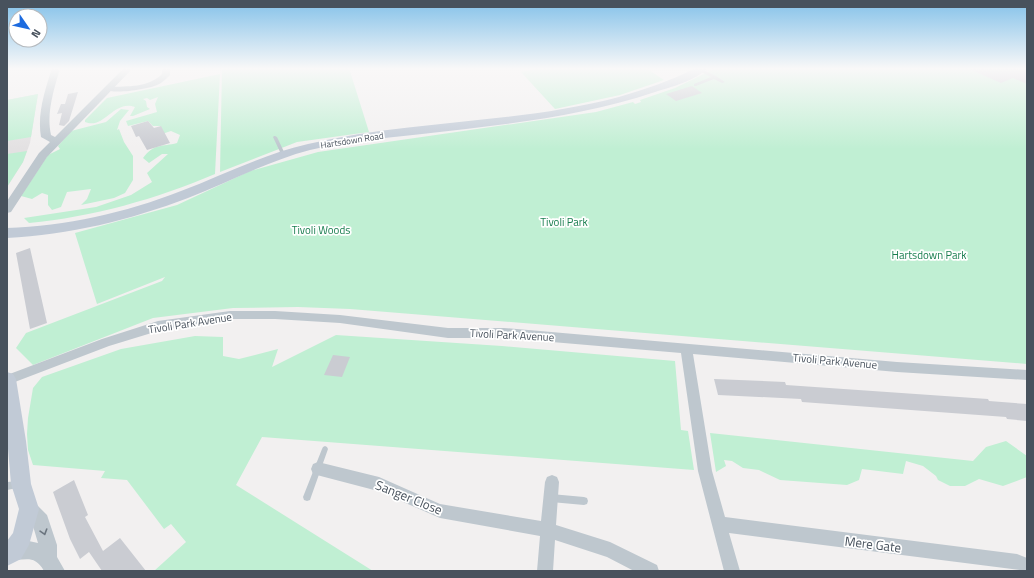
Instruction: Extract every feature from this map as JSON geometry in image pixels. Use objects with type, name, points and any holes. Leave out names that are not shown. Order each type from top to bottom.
[{"type":"main road","name":"Hartsdown Road","points":[[7,233],[46,230],[128,212],[182,196],[283,154],[339,141],[567,113],[635,95]]},
{"type":"main road","points":[[7,379],[17,440],[14,485],[29,509],[22,538],[10,553]]},
{"type":"street","points":[[49,95],[44,131],[49,140],[56,141]]},
{"type":"street","points":[[7,209],[43,155],[103,95]]},
{"type":"street","name":"Tivoli Park Avenue","points":[[7,379],[106,342],[158,326],[230,315],[275,315],[340,319],[448,333],[504,333],[897,367],[1027,374]]},
{"type":"street","points":[[686,348],[705,471],[718,524],[732,571]]},
{"type":"street","name":"Sanger Close","points":[[318,469],[379,484],[440,511],[548,530],[610,550],[652,571]]},
{"type":"street","points":[[545,571],[552,482]]},
{"type":"street","points":[[29,509],[41,521],[48,545],[51,565]]},
{"type":"street","name":"Mere Gate","points":[[718,524],[1017,562],[1027,566]]},
{"type":"street","points":[[10,553],[35,550],[51,565]]},
{"type":"lane","points":[[275,137],[283,154]]},
{"type":"lane","points":[[307,497],[325,450]]},
{"type":"lane","points":[[551,498],[584,501]]},
{"type":"shaded area","points":[[38,95],[30,143],[23,162],[7,187],[7,100]]},
{"type":"green space","points":[[38,95],[31,137],[7,141],[7,100]]},
{"type":"green space","points":[[121,95],[219,95],[215,174],[124,206],[76,216],[29,223],[24,218],[96,207],[131,195],[152,182],[147,173],[168,154],[162,154],[149,163],[143,158],[147,153],[158,146],[177,143],[180,135],[171,131],[156,136],[161,126],[153,126],[148,121],[128,126],[126,121],[157,112],[155,104],[158,97],[150,100],[147,98],[143,99],[146,101],[147,107],[150,109],[133,116],[130,116],[135,107],[128,106],[115,110],[98,122],[85,122],[85,120],[107,98]]},
{"type":"green space","points":[[221,95],[357,95],[369,132],[297,142],[220,172]]},
{"type":"green space","points":[[542,95],[620,95],[620,95],[555,109]]},
{"type":"green space","points":[[655,95],[1027,95],[1027,364],[350,309],[298,307],[233,308],[153,318],[33,365],[16,348],[26,333],[162,281],[165,277],[97,304],[75,233],[177,205],[250,171],[318,152],[596,112],[633,102],[635,104],[641,102],[640,100]]},
{"type":"green space","points":[[121,109],[129,110],[120,121],[117,130],[119,129],[124,142],[133,156],[133,180],[125,193],[114,198],[81,205],[87,199],[91,189],[67,192],[61,207],[52,210],[48,205],[48,195],[42,193],[32,199],[21,196],[48,155],[60,149],[58,146],[71,131],[106,122]]},
{"type":"green space","points":[[27,151],[23,162],[7,187],[7,154]]},
{"type":"green space","points":[[336,335],[502,346],[675,361],[681,430],[688,431],[694,470],[262,437],[236,485],[373,571],[154,571],[186,542],[171,524],[164,529],[127,480],[101,478],[105,471],[33,465],[28,450],[28,418],[33,388],[42,377],[121,349],[195,336],[223,337],[223,356],[239,359],[278,349],[272,367]]},
{"type":"green space","points":[[710,433],[973,461],[986,447],[1006,441],[1027,456],[1027,477],[1003,486],[979,479],[965,486],[950,486],[938,480],[936,476],[923,466],[906,461],[903,474],[862,469],[859,480],[847,485],[780,480],[759,470],[743,468],[732,461],[724,460],[726,466],[716,472]]},
{"type":"building","points":[[68,95],[77,95],[69,121],[64,126],[59,125],[62,113],[57,114],[61,104],[65,104]]},
{"type":"building","points":[[667,95],[696,95],[676,101]]},
{"type":"building","points":[[148,121],[154,128],[161,126],[170,143],[147,150],[139,136],[136,137],[131,126]]},
{"type":"building","points":[[30,248],[47,323],[30,329],[16,253]]},
{"type":"building","points":[[333,355],[350,357],[342,377],[324,375]]},
{"type":"building","points":[[714,379],[785,382],[786,385],[988,399],[989,401],[1027,404],[1027,421],[1007,419],[1006,417],[802,402],[801,399],[718,395]]},
{"type":"building","points":[[74,480],[88,515],[85,517],[103,551],[120,538],[146,571],[102,571],[89,552],[80,559],[70,539],[53,492]]},
{"type":"park label","name":"Tivoli Park","points":[[564,222]]},
{"type":"park label","name":"Tivoli Woods","points":[[321,230]]},
{"type":"park label","name":"Hartsdown Park","points":[[929,255]]}]
